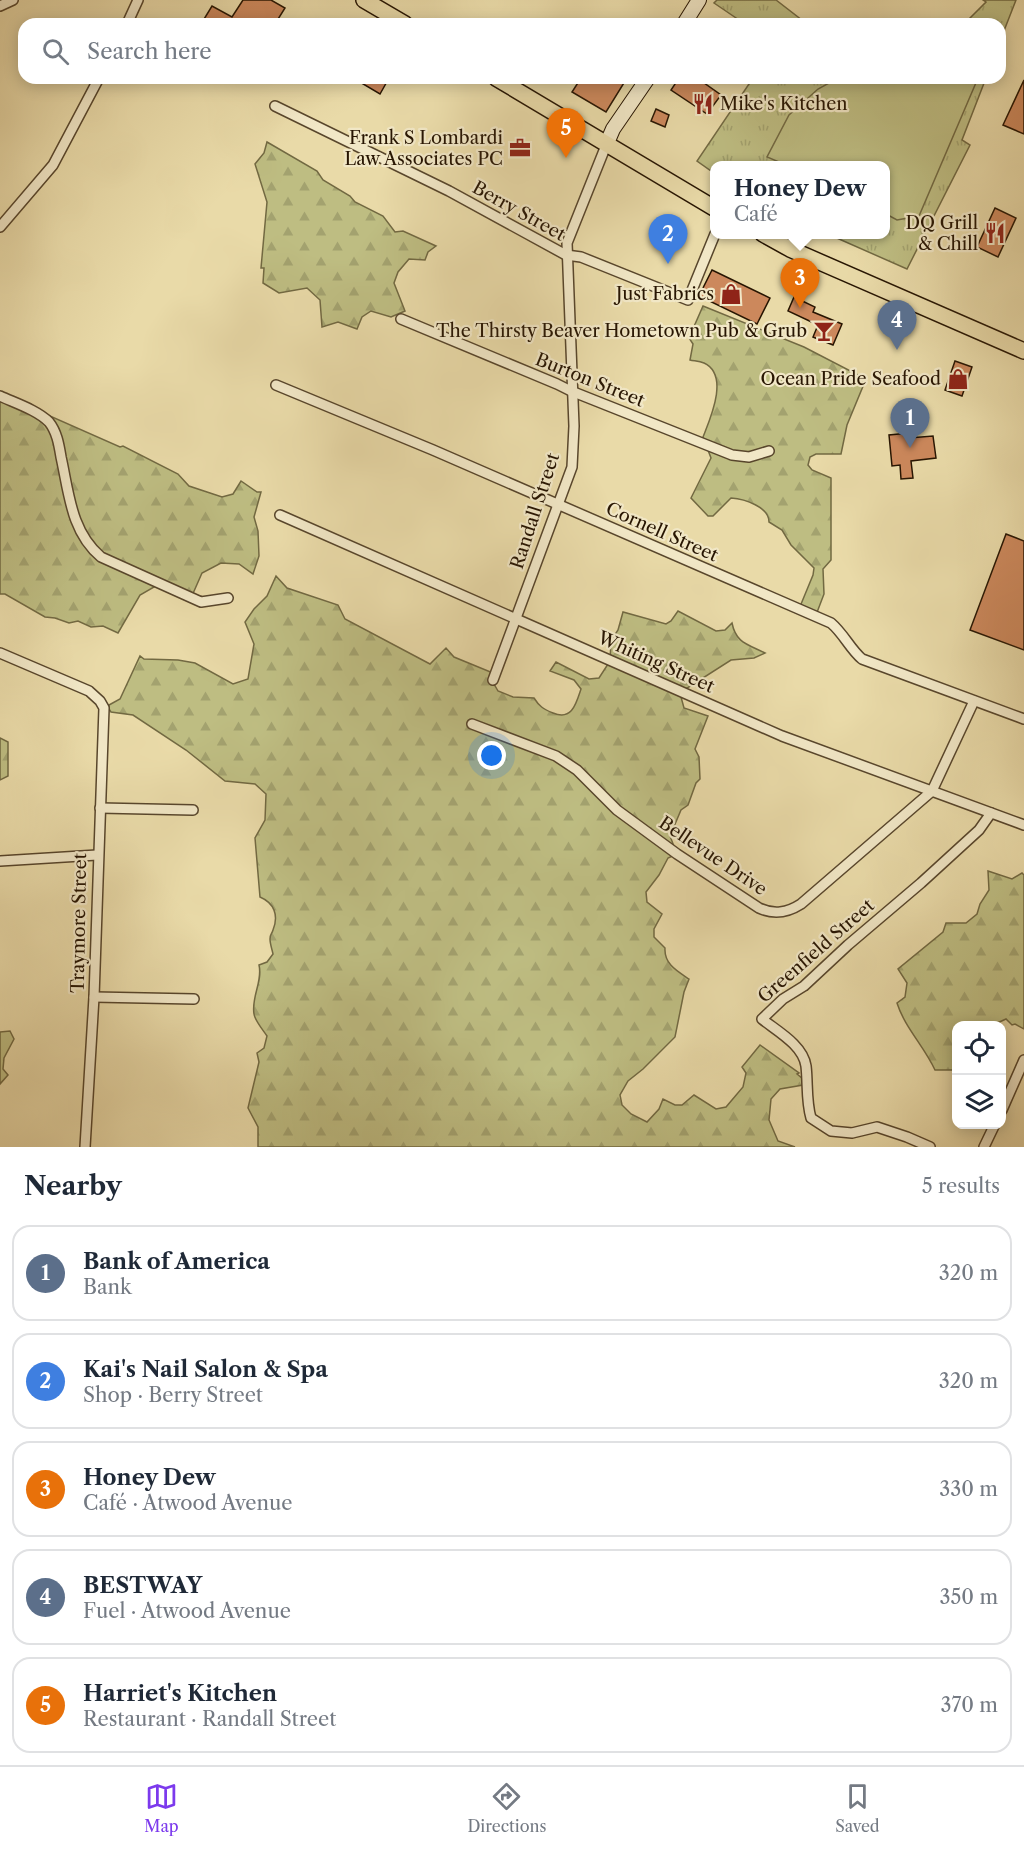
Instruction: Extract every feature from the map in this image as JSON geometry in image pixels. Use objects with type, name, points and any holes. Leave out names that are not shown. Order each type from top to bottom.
[{"type":"main road","points":[[364,0],[395,18]]},
{"type":"main road","points":[[506,84],[710,206]]},
{"type":"main road","points":[[772,239],[798,253],[1024,351]]},
{"type":"street","points":[[0,6],[13,0]]},
{"type":"street","points":[[130,18],[138,0]]},
{"type":"street","points":[[688,18],[699,0]]},
{"type":"street","points":[[0,227],[53,165],[96,84]]},
{"type":"street","name":"Randall Street","points":[[493,680],[574,459],[567,243],[606,143],[644,84]]},
{"type":"street","name":"Berry Street","points":[[275,106],[449,191],[566,255],[581,257],[688,300],[713,239]]},
{"type":"street","name":"Burton Street","points":[[401,319],[573,392],[732,455],[749,457],[769,451]]},
{"type":"street","name":"Cornell Street","points":[[276,385],[831,623],[862,659],[1024,719]]},
{"type":"street","points":[[0,396],[41,416],[50,423],[57,436],[70,501],[80,534],[88,547],[101,557],[201,602],[228,598]]},
{"type":"street","name":"Whiting Street","points":[[280,515],[790,740],[1024,825]]},
{"type":"street","name":"Traymore Street","points":[[0,653],[89,691],[104,708],[97,855],[94,997],[85,1147]]},
{"type":"street","name":"Bellevue Drive","points":[[472,724],[556,756],[577,770],[617,810],[677,854],[759,908],[773,912],[790,911],[801,904],[932,791],[974,701]]},
{"type":"street","points":[[100,808],[193,810]]},
{"type":"street","name":"Greenfield Street","points":[[930,1147],[877,1127],[852,1133],[831,1131],[810,1118],[806,1063],[796,1046],[762,1019],[783,999],[804,986],[921,883],[979,830],[991,813]]},
{"type":"street","points":[[0,861],[97,855]]},
{"type":"street","points":[[94,997],[194,999]]},
{"type":"street","points":[[1006,1100],[1022,1058]]},
{"type":"street","points":[[984,1147],[993,1129]]},
{"type":"green space","points":[[717,0],[776,0],[799,18],[736,18],[714,3]]},
{"type":"green space","points":[[983,0],[1016,0],[1006,26],[1006,18],[970,18],[986,2]]},
{"type":"green space","points":[[749,84],[984,84],[962,140],[970,145],[907,269],[839,239],[890,239],[890,161],[710,161],[710,170],[697,161]]},
{"type":"green space","points":[[827,84],[975,84],[919,216],[897,220],[890,216],[890,161],[776,161],[767,157],[789,115],[818,89]]},
{"type":"green space","points":[[267,142],[317,171],[323,180],[350,196],[355,202],[383,216],[395,232],[403,231],[436,246],[428,252],[425,260],[409,259],[398,272],[394,283],[405,311],[391,317],[371,311],[362,317],[357,329],[338,322],[322,327],[320,300],[307,288],[279,293],[263,283],[264,268],[261,268],[267,202],[255,164],[264,153]]},
{"type":"green space","points":[[703,306],[804,347],[866,379],[847,425],[841,454],[816,454],[810,457],[808,465],[812,470],[831,478],[831,560],[823,569],[824,594],[816,615],[799,609],[814,568],[791,545],[782,530],[769,522],[761,508],[743,500],[731,498],[713,516],[708,516],[691,498],[711,458],[703,437],[713,409],[717,387],[712,369],[704,363],[690,360],[693,344],[689,338]]},
{"type":"green space","points":[[0,394],[120,447],[123,446],[178,474],[189,486],[222,497],[233,494],[241,481],[257,492],[261,492],[254,517],[258,531],[259,556],[253,574],[239,564],[221,563],[202,573],[191,598],[159,584],[140,595],[118,633],[103,626],[91,627],[78,621],[69,623],[45,617],[5,594],[0,594]]},
{"type":"green space","points":[[276,576],[287,588],[338,605],[345,619],[430,664],[446,648],[454,657],[493,673],[494,684],[498,691],[513,697],[534,698],[544,709],[559,715],[565,715],[572,710],[581,689],[574,680],[550,671],[556,662],[589,679],[599,678],[610,661],[611,641],[618,630],[623,612],[666,624],[678,611],[716,631],[725,630],[732,623],[739,639],[765,653],[754,658],[731,660],[684,690],[681,697],[684,708],[708,716],[695,749],[699,757],[700,779],[696,783],[688,805],[681,810],[670,836],[677,854],[668,858],[646,892],[647,902],[662,914],[654,929],[654,937],[665,948],[669,963],[689,979],[684,992],[675,1037],[628,1081],[620,1095],[622,1105],[631,1114],[647,1122],[659,1109],[663,1099],[675,1105],[682,1105],[694,1095],[716,1109],[726,1107],[743,1087],[746,1073],[742,1067],[760,1045],[799,1073],[797,1074],[809,1084],[780,1089],[771,1099],[769,1120],[778,1141],[795,1147],[258,1147],[258,1127],[248,1108],[259,1062],[257,1053],[264,1048],[267,1036],[256,1020],[254,1001],[260,971],[259,965],[267,962],[273,954],[270,937],[275,925],[272,906],[260,897],[255,838],[265,820],[266,794],[255,784],[225,781],[186,750],[133,715],[111,712],[109,705],[120,699],[140,656],[144,659],[195,663],[233,684],[248,679],[254,644],[245,622],[267,596]]},
{"type":"green space","points":[[0,738],[8,742],[8,776],[0,780]]},
{"type":"green space","points":[[988,871],[1012,879],[1022,873],[1024,875],[1024,1029],[1015,1024],[1012,1025],[1006,1019],[1002,1021],[952,1021],[952,1070],[935,1070],[900,1012],[897,1003],[905,997],[907,983],[898,969],[943,932],[946,923],[966,923],[977,914],[989,890]]},
{"type":"green space","points":[[10,1031],[14,1039],[4,1058],[3,1069],[8,1075],[0,1084],[0,1032]]},
{"type":"building","points":[[243,0],[271,0],[285,8],[279,18],[205,18],[212,6],[232,17]]},
{"type":"building","points":[[1024,80],[1024,134],[1003,125]]},
{"type":"building","points":[[363,84],[386,84],[380,94]]},
{"type":"building","points":[[577,84],[623,84],[606,112],[572,92]]},
{"type":"building","name":"Mike's Kitchen","points":[[675,84],[705,84],[721,95],[707,114],[671,90]]},
{"type":"building","points":[[656,109],[669,115],[665,127],[651,121]]},
{"type":"building","points":[[995,208],[1016,218],[998,257],[977,247]]},
{"type":"building","points":[[712,270],[770,298],[757,324],[699,296]]},
{"type":"building","points":[[794,297],[815,307],[813,312],[842,324],[833,345],[813,337],[818,325],[788,311]]},
{"type":"building","points":[[955,361],[972,367],[962,396],[945,390]]},
{"type":"building","points":[[909,433],[909,438],[933,436],[936,458],[911,461],[913,478],[901,479],[900,465],[892,466],[889,435]]},
{"type":"building","points":[[1006,534],[1024,541],[1024,650],[970,630]]},
{"type":"place","name":"Mike's Kitchen","points":[[703,104]]},
{"type":"place","name":"Frank S Lombardi Law Associates PC","points":[[520,148]]},
{"type":"place","name":"Harriet's Kitchen","points":[[566,158]]},
{"type":"place","name":"DQ Grill & Chill","points":[[995,233]]},
{"type":"place","name":"Kai's Nail Salon & Spa","points":[[668,264]]},
{"type":"place","name":"Just Fabrics","points":[[731,294]]},
{"type":"place","name":"Honey Dew","points":[[800,308]]},
{"type":"place","name":"The Thirsty Beaver Hometown Pub & Grub","points":[[824,331]]},
{"type":"place","name":"BESTWAY","points":[[897,350]]},
{"type":"place","name":"Ocean Pride Seafood","points":[[958,379]]},
{"type":"place","name":"Bank of America","points":[[910,448]]}]
